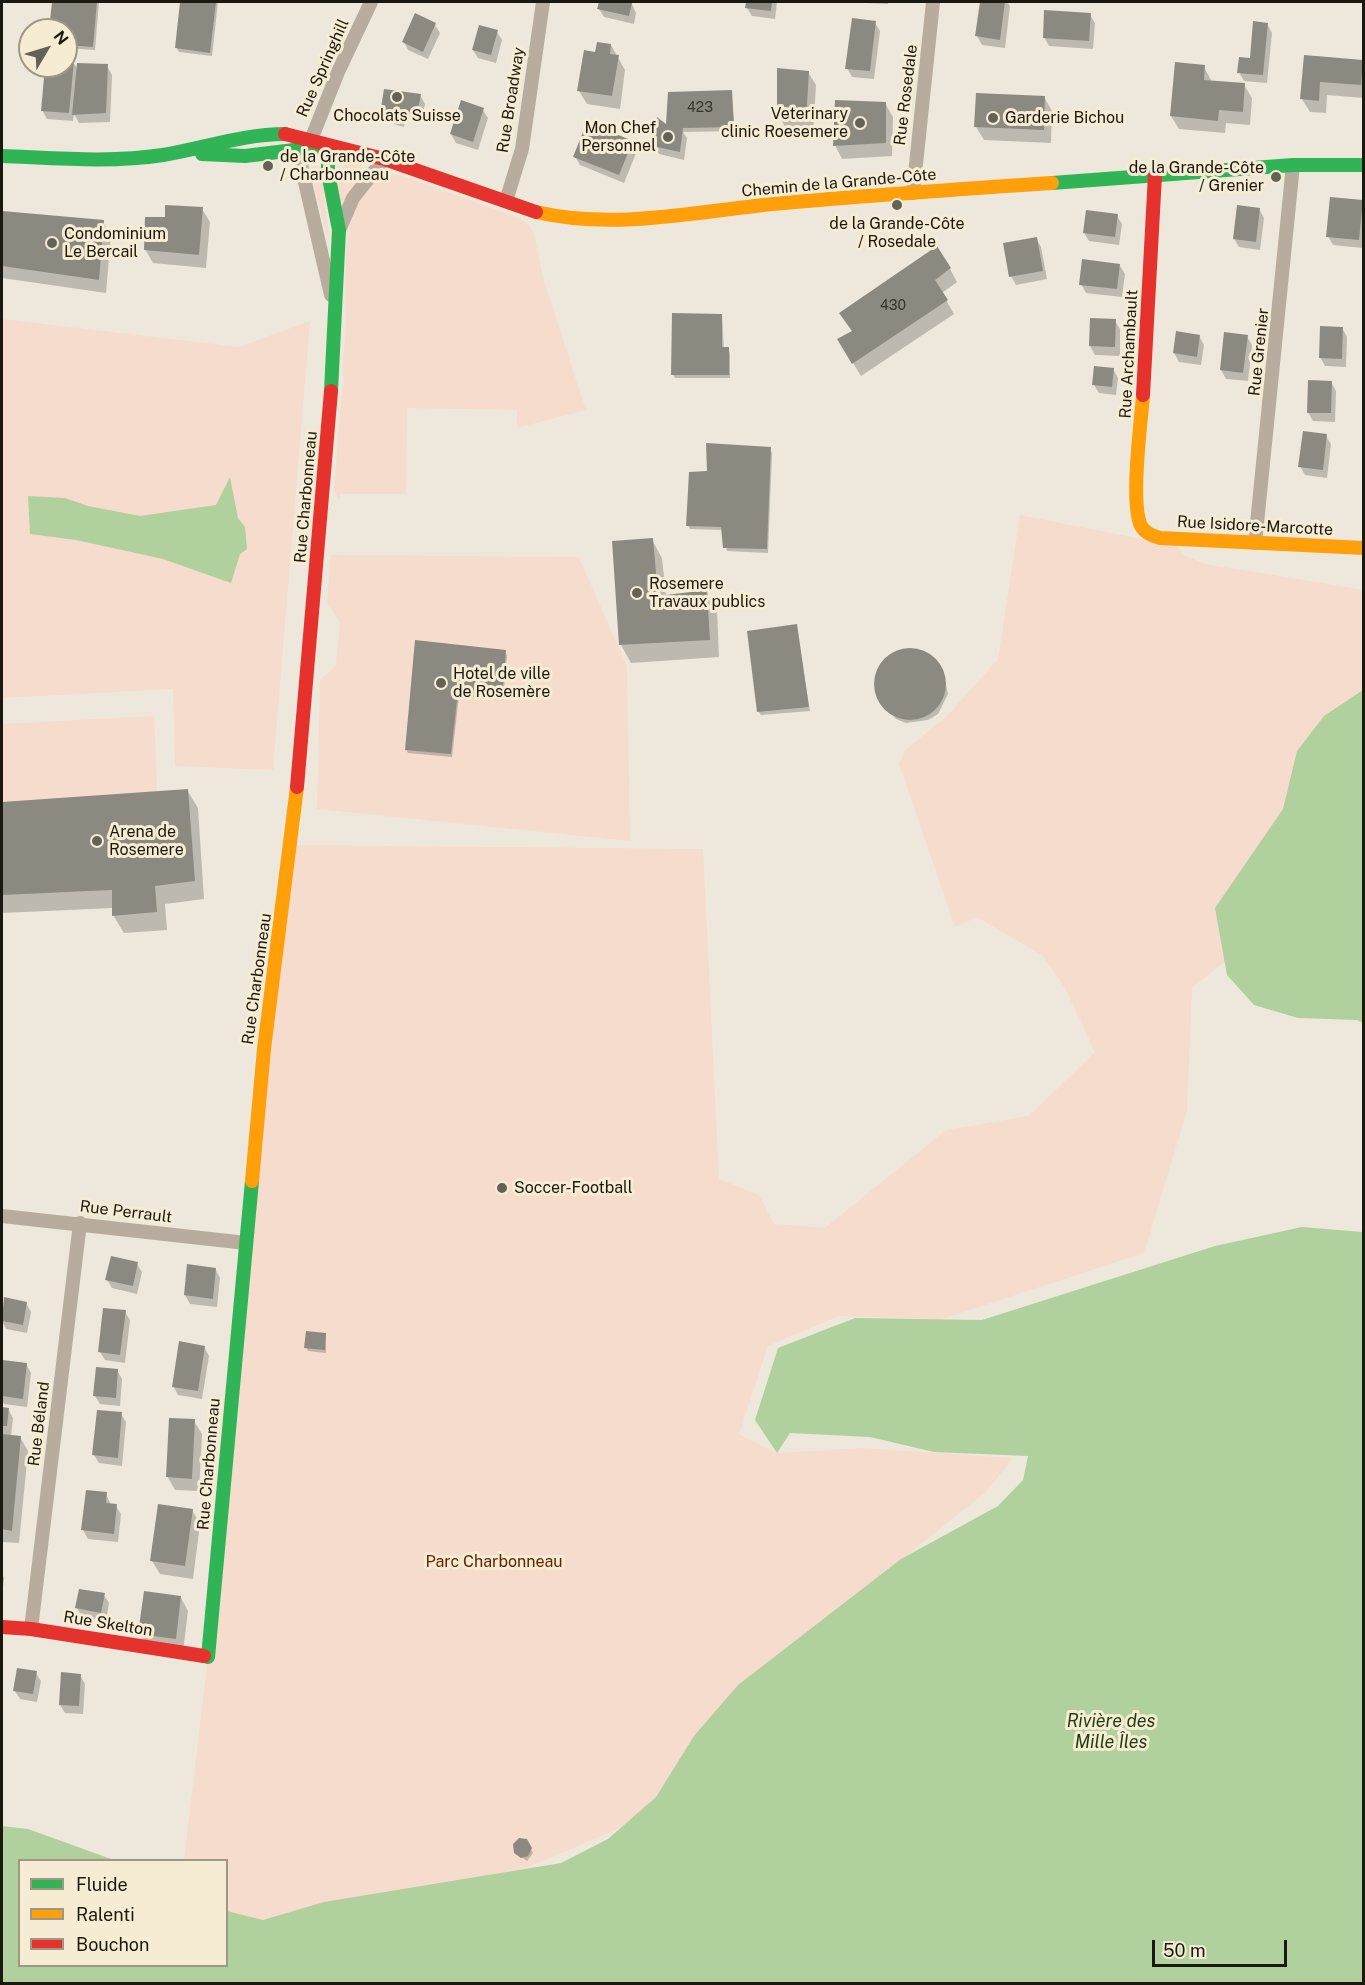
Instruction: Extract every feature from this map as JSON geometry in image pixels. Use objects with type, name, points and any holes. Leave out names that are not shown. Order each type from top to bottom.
[{"type":"street","name":"Rue Springhill","points":[[308,145],[371,2]]},
{"type":"street","name":"Rue Broadway","points":[[506,201],[522,148],[543,2]]},
{"type":"street","name":"Rue Rosedale","points":[[914,193],[933,2]]},
{"type":"street","name":"Chemin de la Grande-Côte","points":[[174,153],[256,135],[285,134],[308,145]]},
{"type":"street","name":"Chemin de la Grande-Côte","points":[[2,156],[73,159],[174,153],[245,156],[308,145],[328,146],[384,159],[563,218],[607,220],[1155,175],[1293,165],[1364,165]]},
{"type":"street","name":"Rue Charbonneau","points":[[308,145],[301,165],[334,306]]},
{"type":"street","name":"Rue Charbonneau","points":[[208,1657],[264,1049],[293,830],[330,412],[339,230],[328,173],[328,146]]},
{"type":"street","name":"Rue Charbonneau","points":[[339,230],[353,198],[384,159]]},
{"type":"street","name":"Rue Grenier","points":[[1256,543],[1293,165]]},
{"type":"street","name":"Rue Archambault","points":[[1145,533],[1138,517],[1137,498],[1155,175]]},
{"type":"street","name":"Rue Isidore-Marcotte","points":[[1145,533],[1160,538],[1364,548]]},
{"type":"street","name":"Rue Perrault","points":[[2,1216],[246,1243]]},
{"type":"street","name":"Rue Béland","points":[[31,1629],[80,1223]]},
{"type":"street","name":"Rue Skelton","points":[[2,1628],[31,1629],[208,1657]]},
{"type":"green space","points":[[349,163],[361,165],[364,170],[345,201],[339,201],[336,170]]},
{"type":"green space","points":[[313,166],[321,166],[329,241],[314,185]]},
{"type":"green space","points":[[390,175],[400,175],[519,218],[530,226],[535,237],[543,278],[586,410],[517,428],[517,410],[407,408],[406,494],[340,494],[340,500],[334,491],[342,388],[345,384],[343,364],[348,238],[360,196],[373,182]]},
{"type":"green space","points":[[2,319],[239,347],[310,321],[273,770],[175,766],[173,689],[2,698]]},
{"type":"green space","name":"Parc Charbonneau","points":[[1020,515],[1177,546],[1184,555],[1205,564],[1359,589],[1363,592],[1363,1023],[1357,1020],[1298,1018],[1254,1005],[1224,962],[1192,988],[1187,1111],[1144,1253],[942,1319],[839,1316],[768,1346],[739,1434],[777,1453],[863,1448],[1013,1458],[986,1492],[779,1657],[632,1823],[526,1868],[262,1920],[228,1911],[228,1859],[184,1859],[208,1657],[291,845],[703,849],[719,1179],[759,1195],[774,1224],[825,1228],[946,1130],[1029,1116],[1095,1052],[1065,988],[1043,956],[977,917],[955,927],[899,764],[905,750],[947,716],[998,659]]},
{"type":"green space","points":[[331,555],[579,557],[627,667],[630,841],[317,809],[320,680],[336,666],[340,622],[327,604]],"holes":[[[415,640],[505,651],[502,697],[458,692],[451,754],[405,750]]]},
{"type":"green space","points":[[154,716],[158,806],[2,814],[2,724]]},
{"type":"water","points":[[230,477],[238,518],[245,527],[247,549],[240,554],[231,583],[163,559],[76,540],[30,534],[28,496],[65,498],[88,506],[140,516],[216,505]]},
{"type":"water","points":[[1363,690],[1363,1023],[1357,1020],[1298,1018],[1254,1005],[1227,975],[1215,908],[1283,809],[1297,751],[1324,716]]},
{"type":"water","name":"Rivière des Mille Îles","points":[[1302,1227],[1363,1232],[1363,1983],[2,1983],[2,1826],[28,1829],[111,1859],[18,1859],[18,1967],[228,1967],[228,1911],[263,1920],[324,1902],[561,1863],[608,1839],[656,1797],[694,1736],[738,1685],[901,1559],[998,1506],[1023,1480],[1028,1456],[934,1452],[870,1437],[790,1433],[777,1453],[755,1420],[778,1348],[855,1318],[982,1320],[1215,1246]]},
{"type":"building","points":[[52,2],[97,2],[93,47],[78,46],[78,18],[50,18]]},
{"type":"building","points":[[180,2],[216,2],[210,53],[175,48]]},
{"type":"building","points":[[599,2],[632,3],[629,16],[597,9]]},
{"type":"building","points":[[746,2],[772,2],[771,11],[745,8]]},
{"type":"building","points":[[980,2],[1005,2],[1000,40],[975,36]]},
{"type":"building","points":[[1044,10],[1091,13],[1089,41],[1043,38]]},
{"type":"building","points":[[415,13],[436,23],[423,52],[402,42]]},
{"type":"building","points":[[852,18],[876,21],[870,71],[845,69]]},
{"type":"building","points":[[1253,21],[1268,23],[1263,75],[1237,73],[1239,57],[1250,58]]},
{"type":"building","points":[[479,25],[498,30],[491,55],[472,50]]},
{"type":"building","points":[[597,42],[611,44],[610,54],[619,55],[612,96],[577,91],[584,50],[595,52]]},
{"type":"building","points":[[1304,55],[1363,60],[1361,85],[1320,82],[1319,101],[1300,99]]},
{"type":"building","points":[[1175,62],[1205,65],[1204,80],[1245,83],[1243,112],[1219,110],[1218,121],[1170,116]]},
{"type":"building","points":[[78,63],[108,64],[106,113],[72,115]]},
{"type":"building","points":[[777,68],[809,71],[806,121],[777,117]]},
{"type":"building","points":[[44,78],[72,78],[69,113],[41,111]]},
{"type":"building","points":[[384,89],[421,94],[417,115],[401,110],[400,119],[380,114]]},
{"type":"building","points":[[732,90],[734,127],[683,128],[680,152],[652,146],[657,117],[666,124],[668,92]]},
{"type":"building","points":[[976,93],[1045,96],[1044,130],[974,127]]},
{"type":"building","points":[[461,100],[484,108],[473,142],[450,134]]},
{"type":"building","name":"Veterinary clinic Roesemere","points":[[835,100],[886,102],[886,143],[833,146]]},
{"type":"building","points":[[587,122],[633,141],[619,175],[573,157]]},
{"type":"building","points":[[1330,197],[1363,200],[1359,240],[1326,237]]},
{"type":"building","points":[[165,205],[203,207],[199,255],[144,250],[145,217],[165,217]]},
{"type":"building","points":[[1237,205],[1260,208],[1256,242],[1233,239]]},
{"type":"building","points":[[1086,210],[1118,214],[1115,237],[1083,233]]},
{"type":"building","name":"Condominium Le Bercail","points":[[2,211],[104,220],[99,280],[2,266]]},
{"type":"building","points":[[1037,237],[1043,271],[1009,277],[1003,243]]},
{"type":"building","points":[[937,246],[951,268],[935,280],[948,300],[852,364],[837,339],[852,331],[839,313]]},
{"type":"building","points":[[1082,259],[1120,264],[1117,289],[1079,285]]},
{"type":"building","points":[[672,313],[722,314],[722,347],[729,347],[729,375],[671,375]]},
{"type":"building","points":[[1090,318],[1116,319],[1115,347],[1089,346]]},
{"type":"building","points":[[1320,326],[1343,327],[1342,359],[1319,358]]},
{"type":"building","points":[[1176,331],[1200,335],[1197,357],[1173,353]]},
{"type":"building","points":[[1224,332],[1248,335],[1243,373],[1220,370]]},
{"type":"building","points":[[1094,366],[1114,368],[1112,387],[1092,385]]},
{"type":"building","points":[[1308,380],[1332,381],[1331,413],[1307,413]]},
{"type":"building","points":[[1303,431],[1327,434],[1323,470],[1298,467]]},
{"type":"building","points":[[706,443],[771,447],[767,549],[723,548],[721,527],[686,526],[689,472],[707,471]]},
{"type":"building","name":"Rosemere Travaux publics","points":[[653,538],[658,596],[707,590],[710,640],[619,645],[612,541]]},
{"type":"building","points":[[797,624],[809,707],[757,712],[747,631]]},
{"type":"building","points":[[415,640],[506,650],[502,697],[458,692],[451,754],[405,750]]},
{"type":"building","points":[[910,648],[930,654],[940,664],[946,684],[940,704],[930,714],[910,720],[890,714],[880,704],[874,684],[880,664],[890,654]]},
{"type":"building","name":"Arena de Rosemere","points":[[188,789],[195,881],[155,886],[157,912],[112,916],[112,890],[2,895],[2,802]]},
{"type":"building","points":[[111,1256],[138,1262],[133,1286],[105,1280]]},
{"type":"building","points":[[187,1264],[216,1268],[213,1299],[184,1295]]},
{"type":"building","points":[[4,1297],[27,1302],[23,1325],[2,1321]]},
{"type":"building","points":[[103,1308],[126,1310],[120,1355],[98,1352]]},
{"type":"building","points":[[306,1331],[326,1333],[325,1350],[304,1348]]},
{"type":"building","points":[[179,1341],[205,1346],[198,1391],[172,1387]]},
{"type":"building","points":[[2,1360],[27,1363],[23,1399],[2,1396]]},
{"type":"building","points":[[96,1367],[118,1369],[116,1398],[93,1396]]},
{"type":"building","points":[[2,1407],[9,1408],[7,1426],[2,1426]]},
{"type":"building","points":[[97,1410],[122,1412],[118,1458],[92,1455]]},
{"type":"building","points":[[169,1418],[195,1419],[192,1479],[166,1477]]},
{"type":"building","points":[[2,1434],[21,1436],[12,1531],[2,1529]]},
{"type":"building","points":[[86,1490],[107,1492],[106,1503],[117,1504],[114,1534],[81,1530]]},
{"type":"building","points":[[158,1504],[193,1509],[185,1566],[150,1561]]},
{"type":"building","points":[[79,1589],[105,1593],[101,1613],[75,1608]]},
{"type":"building","points":[[144,1591],[181,1596],[176,1639],[138,1634]]},
{"type":"building","points":[[17,1668],[37,1671],[33,1694],[13,1691]]},
{"type":"building","points":[[61,1672],[81,1674],[79,1706],[59,1705]]},
{"type":"building","points":[[519,1838],[527,1839],[532,1848],[528,1856],[521,1858],[514,1853],[513,1844]]},
{"type":"traffic: fast","points":[[2,156],[123,159],[163,155],[239,139],[285,134]]},
{"type":"traffic: fast","points":[[328,146],[328,173],[339,230],[331,391]]},
{"type":"traffic: fast","points":[[202,154],[245,156],[319,147]]},
{"type":"traffic: fast","points":[[1052,183],[1293,165],[1364,165]]},
{"type":"traffic: fast","points":[[204,1656],[208,1657],[252,1181]]},
{"type":"traffic: slow","points":[[536,212],[598,220],[629,219],[817,200],[1052,183]]},
{"type":"traffic: slow","points":[[1143,395],[1136,500],[1141,526],[1147,532],[1160,538],[1364,548]]},
{"type":"traffic: slow","points":[[252,1181],[264,1049],[297,787]]},
{"type":"traffic: jam","points":[[285,134],[384,159],[536,212]]},
{"type":"traffic: jam","points":[[1143,395],[1155,175]]},
{"type":"traffic: jam","points":[[297,787],[331,391]]},
{"type":"traffic: jam","points":[[2,1627],[31,1629],[204,1656]]},
{"type":"place","name":"Chocolats Suisse","points":[[397,97]]},
{"type":"place","name":"Garderie Bichou","points":[[993,118]]},
{"type":"place","name":"Veterinary clinic Roesemere","points":[[860,123]]},
{"type":"place","name":"Mon Chef Personnel","points":[[668,137]]},
{"type":"place","name":"de la Grande-Côte / Charbonneau","points":[[268,166]]},
{"type":"place","name":"de la Grande-Côte / Grenier","points":[[1276,177]]},
{"type":"place","name":"de la Grande-Côte / Rosedale","points":[[897,205]]},
{"type":"place","name":"Condominium Le Bercail","points":[[52,243]]},
{"type":"place","name":"Rosemere Travaux publics","points":[[637,593]]},
{"type":"place","name":"Hotel de ville de Rosemère","points":[[441,683]]},
{"type":"place","name":"Arena de Rosemere","points":[[97,841]]},
{"type":"place","name":"Soccer-Football","points":[[502,1188]]}]
